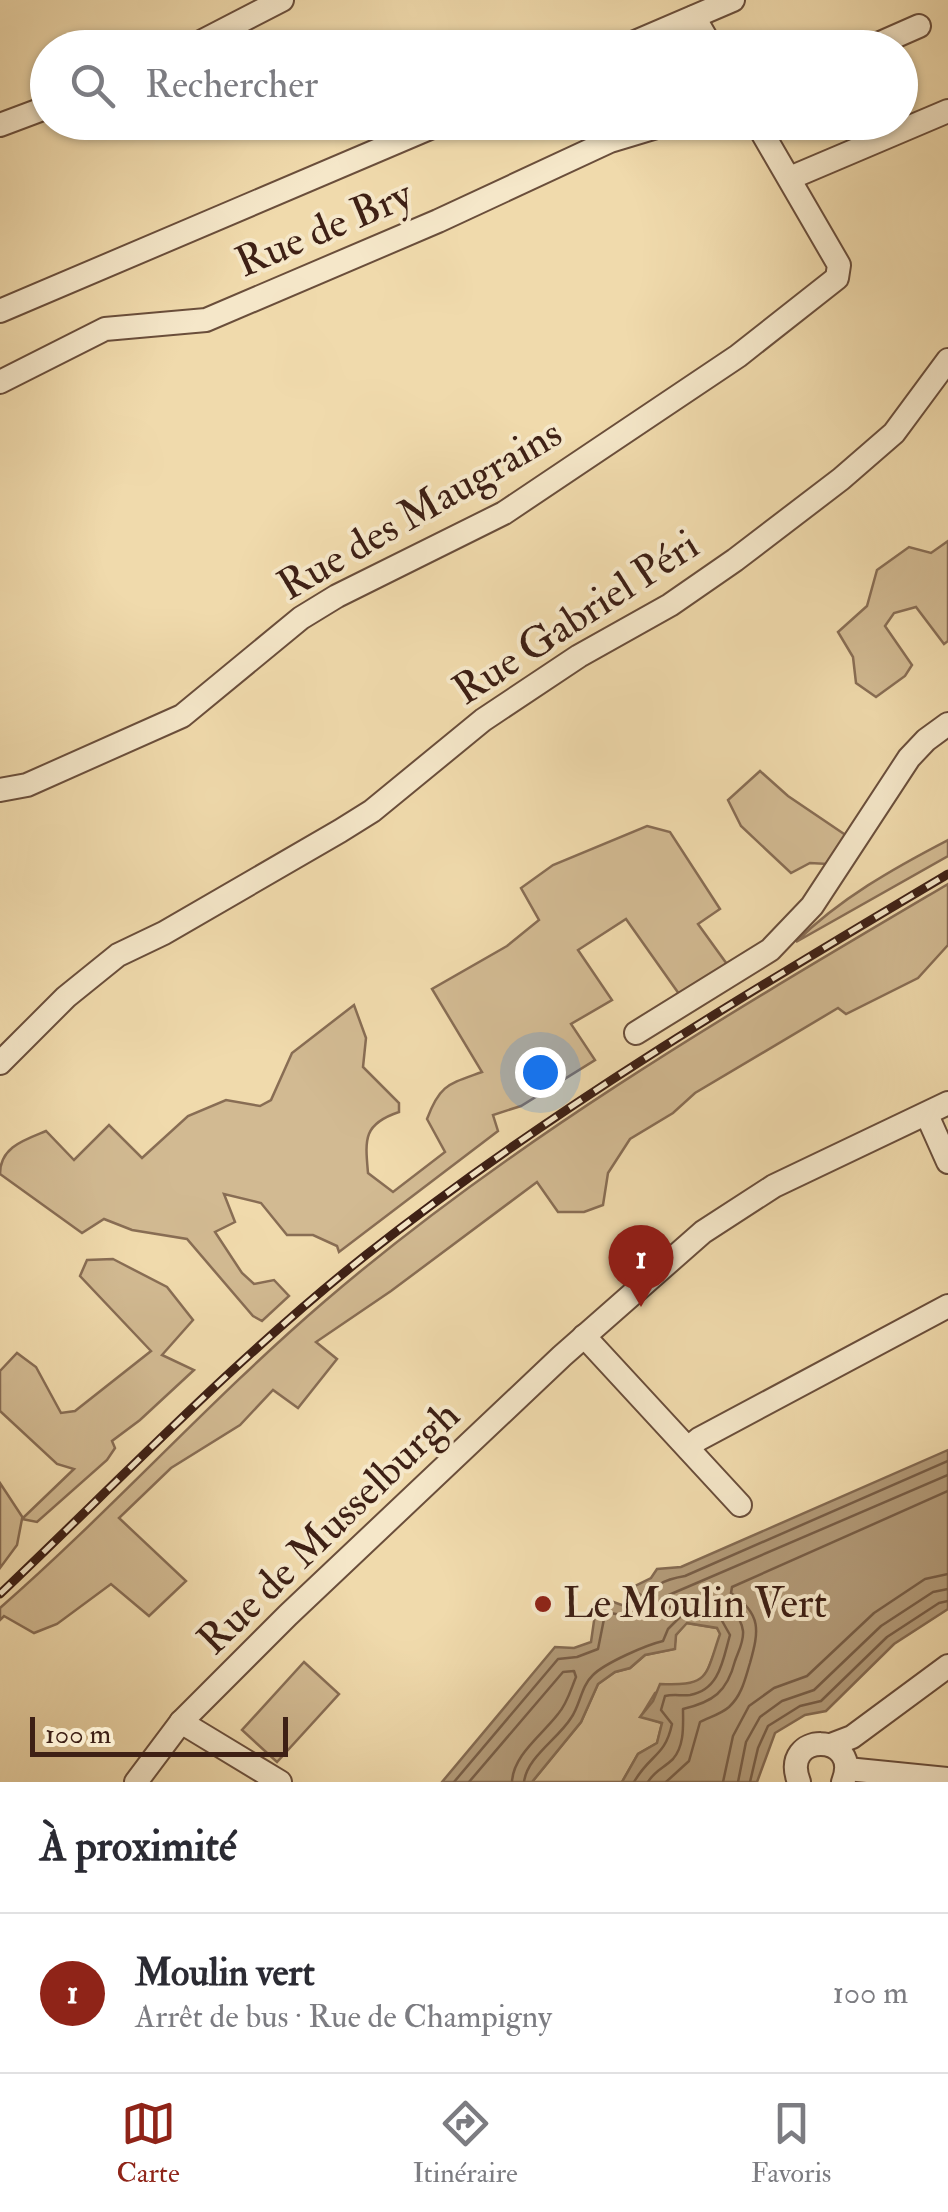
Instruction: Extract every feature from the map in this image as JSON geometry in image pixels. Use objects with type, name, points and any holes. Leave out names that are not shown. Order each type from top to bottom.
[{"type":"street","points":[[224,30],[282,0]]},
{"type":"street","points":[[663,30],[733,0]]},
{"type":"street","points":[[694,17],[702,30]]},
{"type":"street","points":[[910,30],[919,26]]},
{"type":"street","points":[[918,124],[948,111]]},
{"type":"street","points":[[0,125],[30,114]]},
{"type":"street","points":[[0,310],[401,140]]},
{"type":"street","name":"Rue de Bry","points":[[0,382],[104,328],[206,320],[438,222],[613,140]]},
{"type":"street","points":[[767,140],[790,178],[880,140]]},
{"type":"street","name":"Rue des Maugrains","points":[[0,790],[27,785],[182,716],[301,618],[337,596],[504,513],[738,356],[836,278],[839,265],[790,178]]},
{"type":"street","name":"Rue Gabriel Péri","points":[[0,1063],[96,971],[118,955],[216,903],[372,811],[483,720],[579,656],[670,605],[735,560],[894,433],[948,360]]},
{"type":"street","points":[[636,1033],[770,950],[812,906],[909,758],[948,724]]},
{"type":"street","name":"Rue de Musselburgh","points":[[136,1782],[181,1722],[288,1615],[584,1336],[703,1232],[750,1200],[816,1164],[948,1103]]},
{"type":"street","points":[[927,1114],[948,1162]]},
{"type":"street","points":[[688,1448],[948,1306]]},
{"type":"street","points":[[584,1336],[740,1505]]},
{"type":"street","points":[[799,1782],[795,1769],[800,1753],[814,1744],[831,1745],[852,1737],[948,1666]]},
{"type":"street","points":[[181,1722],[280,1782]]},
{"type":"street","points":[[831,1745],[842,1755],[845,1776],[948,1779]]},
{"type":"shaded area","points":[[948,541],[948,641],[944,644],[916,607],[894,613],[885,626],[912,665],[905,676],[876,697],[856,683],[853,657],[838,632],[867,606],[877,570],[909,547],[931,553]]},
{"type":"shaded area","points":[[760,771],[788,796],[850,838],[828,864],[810,863],[791,873],[741,826],[728,800]]},
{"type":"shaded area","points":[[647,826],[670,832],[720,909],[698,924],[737,978],[689,1008],[626,919],[578,950],[612,1000],[571,1024],[595,1060],[521,1106],[493,1115],[498,1131],[339,1252],[337,1246],[313,1235],[287,1235],[261,1203],[224,1194],[235,1222],[215,1232],[254,1284],[274,1280],[289,1296],[262,1321],[253,1316],[187,1239],[132,1230],[104,1219],[82,1233],[0,1174],[9,1151],[46,1131],[74,1160],[109,1125],[142,1158],[188,1116],[226,1100],[260,1106],[271,1100],[292,1053],[354,1005],[366,1038],[363,1067],[399,1103],[399,1112],[379,1122],[367,1142],[368,1173],[393,1192],[445,1152],[427,1119],[441,1092],[482,1072],[432,989],[507,946],[539,920],[521,888],[553,865]]},
{"type":"shaded area","points":[[948,840],[948,856],[796,942],[868,885]]},
{"type":"shaded area","points":[[948,884],[948,945],[918,978],[846,1014],[838,1008],[695,1093],[673,1113],[630,1139],[608,1173],[603,1205],[584,1212],[558,1212],[537,1182],[316,1342],[337,1359],[298,1408],[273,1390],[240,1425],[171,1468],[119,1518],[186,1581],[149,1616],[111,1584],[57,1624],[34,1633],[4,1616],[0,1620],[0,1608],[242,1376],[398,1241],[627,1079]]},
{"type":"shaded area","points":[[113,1259],[167,1287],[193,1320],[162,1355],[194,1370],[112,1441],[115,1448],[107,1460],[37,1522],[22,1519],[17,1545],[0,1568],[0,1483],[23,1518],[74,1469],[57,1464],[0,1411],[0,1371],[17,1353],[36,1367],[61,1413],[75,1411],[151,1351],[80,1276],[87,1260]]},
{"type":"shaded area","points":[[686,1623],[717,1628],[721,1635],[710,1664],[696,1682],[655,1693],[641,1716],[662,1723],[657,1743],[638,1754],[622,1782],[532,1782],[581,1722],[598,1684],[615,1672],[630,1668],[645,1655],[674,1649],[676,1635]]},
{"type":"shaded area","points":[[304,1662],[339,1694],[277,1762],[242,1730]]},
{"type":"water","points":[[948,1450],[948,1609],[894,1644],[826,1711],[805,1715],[775,1733],[757,1782],[622,1782],[638,1754],[657,1743],[662,1723],[640,1717],[660,1684],[688,1683],[708,1669],[720,1634],[717,1628],[687,1623],[676,1635],[675,1649],[645,1655],[630,1668],[615,1672],[598,1684],[581,1722],[532,1782],[442,1782],[555,1647],[574,1648],[591,1642],[595,1614],[608,1600],[630,1608],[641,1595],[631,1588],[651,1578],[657,1569],[681,1567]]},
{"type":"railway","points":[[0,1594],[271,1335],[435,1202],[651,1055],[948,874]]},
{"type":"place","name":"Moulin vert","points":[[641,1307]]},
{"type":"place","name":"Le Moulin Vert","points":[[543,1604]]}]
